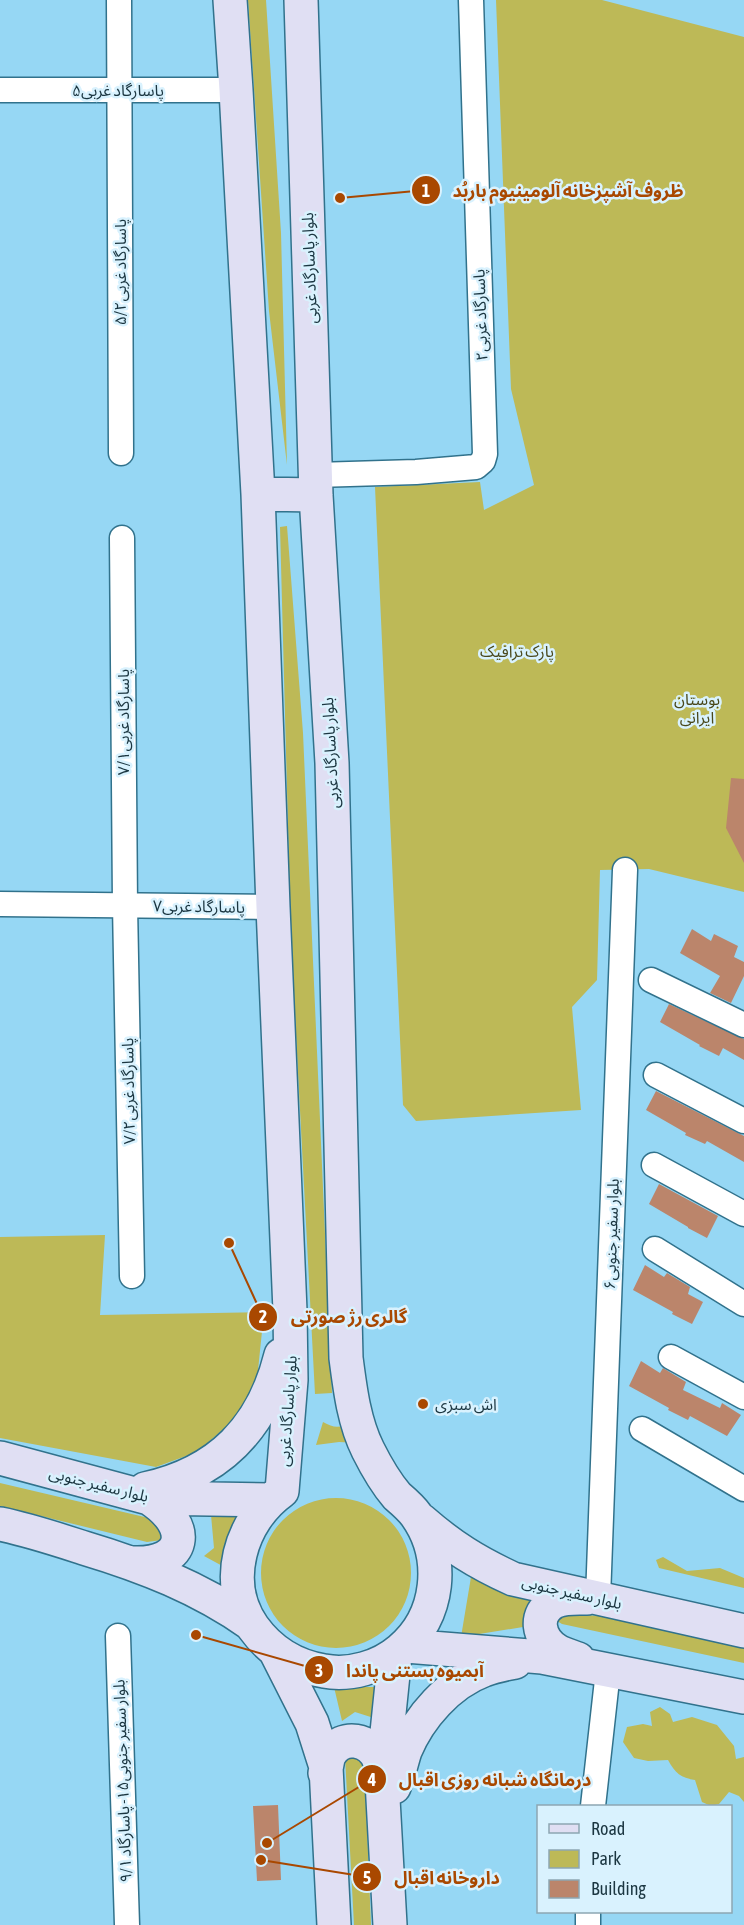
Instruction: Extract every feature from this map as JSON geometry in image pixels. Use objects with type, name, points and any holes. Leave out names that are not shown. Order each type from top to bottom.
[{"type":"main road","name":"بلوار پاسارگاد غربی","points":[[230,0],[258,494],[290,1311],[291,1380],[276,1495]]},
{"type":"main road","name":"بلوار پاسارگاد غربی","points":[[301,0],[316,485],[332,763],[346,1358],[351,1396],[367,1448],[382,1476],[407,1506]]},
{"type":"main road","points":[[258,494],[316,485]]},
{"type":"main road","points":[[134,1494],[193,1474],[210,1464],[251,1425],[262,1408],[280,1358],[290,1311]]},
{"type":"main road","name":"بلوار سفیر جنوبی","points":[[0,1458],[134,1494],[276,1495]]},
{"type":"main road","points":[[133,1563],[158,1560],[175,1548],[179,1540],[172,1516],[162,1506],[134,1494]]},
{"type":"main road","points":[[276,1495],[253,1520],[242,1545],[238,1572],[241,1599],[251,1624],[262,1640],[276,1652],[304,1668],[335,1673],[366,1669],[400,1650],[421,1628],[431,1606],[435,1583],[435,1559],[428,1537],[407,1506]]},
{"type":"main road","name":"بلوار سفیر جنوبی","points":[[407,1506],[457,1550],[482,1565],[513,1579],[744,1631]]},
{"type":"main road","points":[[0,1524],[28,1530],[170,1577],[230,1609],[251,1624]]},
{"type":"main road","points":[[598,1598],[561,1599],[552,1603],[544,1610],[540,1622],[541,1633],[556,1650],[608,1671]]},
{"type":"main road","points":[[400,1650],[542,1657],[744,1697]]},
{"type":"main road","points":[[382,1781],[400,1650]]},
{"type":"main road","points":[[276,1652],[312,1723],[326,1767],[333,1925]]},
{"type":"main road","points":[[384,1817],[406,1751],[419,1726],[435,1704],[456,1686],[483,1670],[532,1657]]},
{"type":"main road","points":[[325,1773],[329,1755],[337,1746],[348,1740],[362,1742],[372,1749],[380,1761],[390,1925]]},
{"type":"street","name":"پاسارگاد غربی۵/۲","points":[[119,0],[121,453]]},
{"type":"street","name":"پاسارگاد غربی۲","points":[[316,485],[476,467],[483,460],[471,0]]},
{"type":"street","name":"پاسارگاد غربی۵","points":[[0,90],[236,90]]},
{"type":"street","name":"پاسارگاد غربی۷/۱","points":[[122,538],[124,905]]},
{"type":"street","name":"بلوار سفیر جنوبی۶","points":[[598,1598],[625,870]]},
{"type":"street","name":"پاسارگاد غربی۷","points":[[0,904],[273,907]]},
{"type":"street","name":"پاسارگاد غربی۷/۲","points":[[124,905],[132,1276]]},
{"type":"street","points":[[651,980],[744,1025]]},
{"type":"street","points":[[656,1075],[744,1121]]},
{"type":"street","points":[[654,1165],[744,1214]]},
{"type":"street","points":[[655,1250],[744,1304]]},
{"type":"street","points":[[670,1357],[744,1398]]},
{"type":"street","points":[[642,1429],[744,1489]]},
{"type":"street","name":"بلوار سفیر جنوبی۱۵- پاسارگاد ۹/۱","points":[[118,1636],[127,1925]]},
{"type":"street","points":[[593,1805],[608,1671]]},
{"type":"green space","points":[[248,0],[266,0],[281,233],[287,465],[269,311]]},
{"type":"green space","name":"پارک ترافیک","points":[[496,0],[602,0],[744,37],[744,892],[649,869],[600,870],[597,980],[572,1007],[581,1110],[416,1121],[403,1105],[375,487],[480,482],[484,510],[534,485],[511,389]]},
{"type":"green space","points":[[287,526],[303,733],[332,1393],[315,1394],[291,940],[280,527]]},
{"type":"green space","points":[[105,1235],[100,1315],[264,1312],[257,1380],[234,1420],[197,1452],[156,1467],[0,1438],[0,1237]]},
{"type":"green space","points":[[353,1421],[358,1443],[339,1442],[316,1445],[323,1422],[338,1427]]},
{"type":"green space","points":[[0,1483],[153,1519],[162,1527],[162,1540],[147,1542],[0,1506]]},
{"type":"green space","points":[[336,1498],[365,1504],[389,1520],[405,1544],[411,1573],[405,1602],[389,1626],[365,1642],[336,1648],[307,1642],[283,1626],[267,1602],[261,1573],[267,1544],[283,1520],[307,1504]]},
{"type":"green space","points":[[211,1515],[237,1516],[228,1569],[204,1556],[214,1548]]},
{"type":"green space","points":[[663,1557],[687,1571],[720,1568],[744,1578],[744,1588],[659,1568],[656,1560]]},
{"type":"green space","points":[[472,1571],[539,1595],[535,1625],[461,1637]]},
{"type":"green space","points":[[560,1614],[604,1616],[744,1642],[744,1663],[562,1624],[557,1621]]},
{"type":"green space","points":[[334,1687],[386,1687],[377,1719],[355,1712],[342,1721]]},
{"type":"green space","points":[[660,1707],[670,1714],[673,1722],[692,1717],[717,1725],[734,1746],[736,1759],[744,1757],[744,1802],[739,1796],[729,1792],[719,1804],[709,1805],[702,1802],[695,1780],[679,1774],[668,1760],[648,1761],[634,1758],[623,1742],[627,1727],[643,1724],[652,1726],[650,1712]]},
{"type":"green space","points":[[345,1757],[364,1757],[371,1925],[354,1925]]},
{"type":"building","points":[[731,778],[744,779],[744,863],[726,828]]},
{"type":"building","points":[[692,929],[711,941],[714,934],[738,946],[734,957],[744,962],[744,976],[731,1003],[710,993],[720,976],[680,953]]},
{"type":"building","points":[[669,1004],[744,1039],[744,1060],[723,1048],[719,1056],[660,1022]]},
{"type":"building","points":[[656,1091],[744,1136],[744,1162],[707,1141],[705,1144],[685,1135],[686,1133],[646,1110]]},
{"type":"building","points":[[659,1184],[718,1216],[707,1238],[649,1204]]},
{"type":"building","points":[[645,1265],[664,1277],[667,1273],[690,1287],[688,1294],[703,1302],[692,1324],[633,1290]]},
{"type":"building","points":[[641,1361],[660,1373],[663,1368],[686,1382],[683,1390],[720,1408],[722,1403],[741,1415],[727,1436],[690,1416],[688,1420],[668,1410],[669,1408],[629,1386]]},
{"type":"building","points":[[278,1805],[281,1880],[257,1881],[253,1806]]},
{"type":"place","name":"ظروف آشپزخانه آلومینیوم باربُد","points":[[340,198]]},
{"type":"place","name":"گالری رژ صورتی","points":[[229,1243]]},
{"type":"place","name":"اش سبزی","points":[[423,1404]]},
{"type":"place","name":"آبمیوه بستنی پاندا","points":[[196,1635]]},
{"type":"place","name":"درمانگاه شبانه روزی اقبال","points":[[267,1843]]},
{"type":"place","name":"داروخانه اقبال","points":[[261,1860]]},
{"type":"park label","name":"بوستان ایرانی","points":[[697,708]]}]
